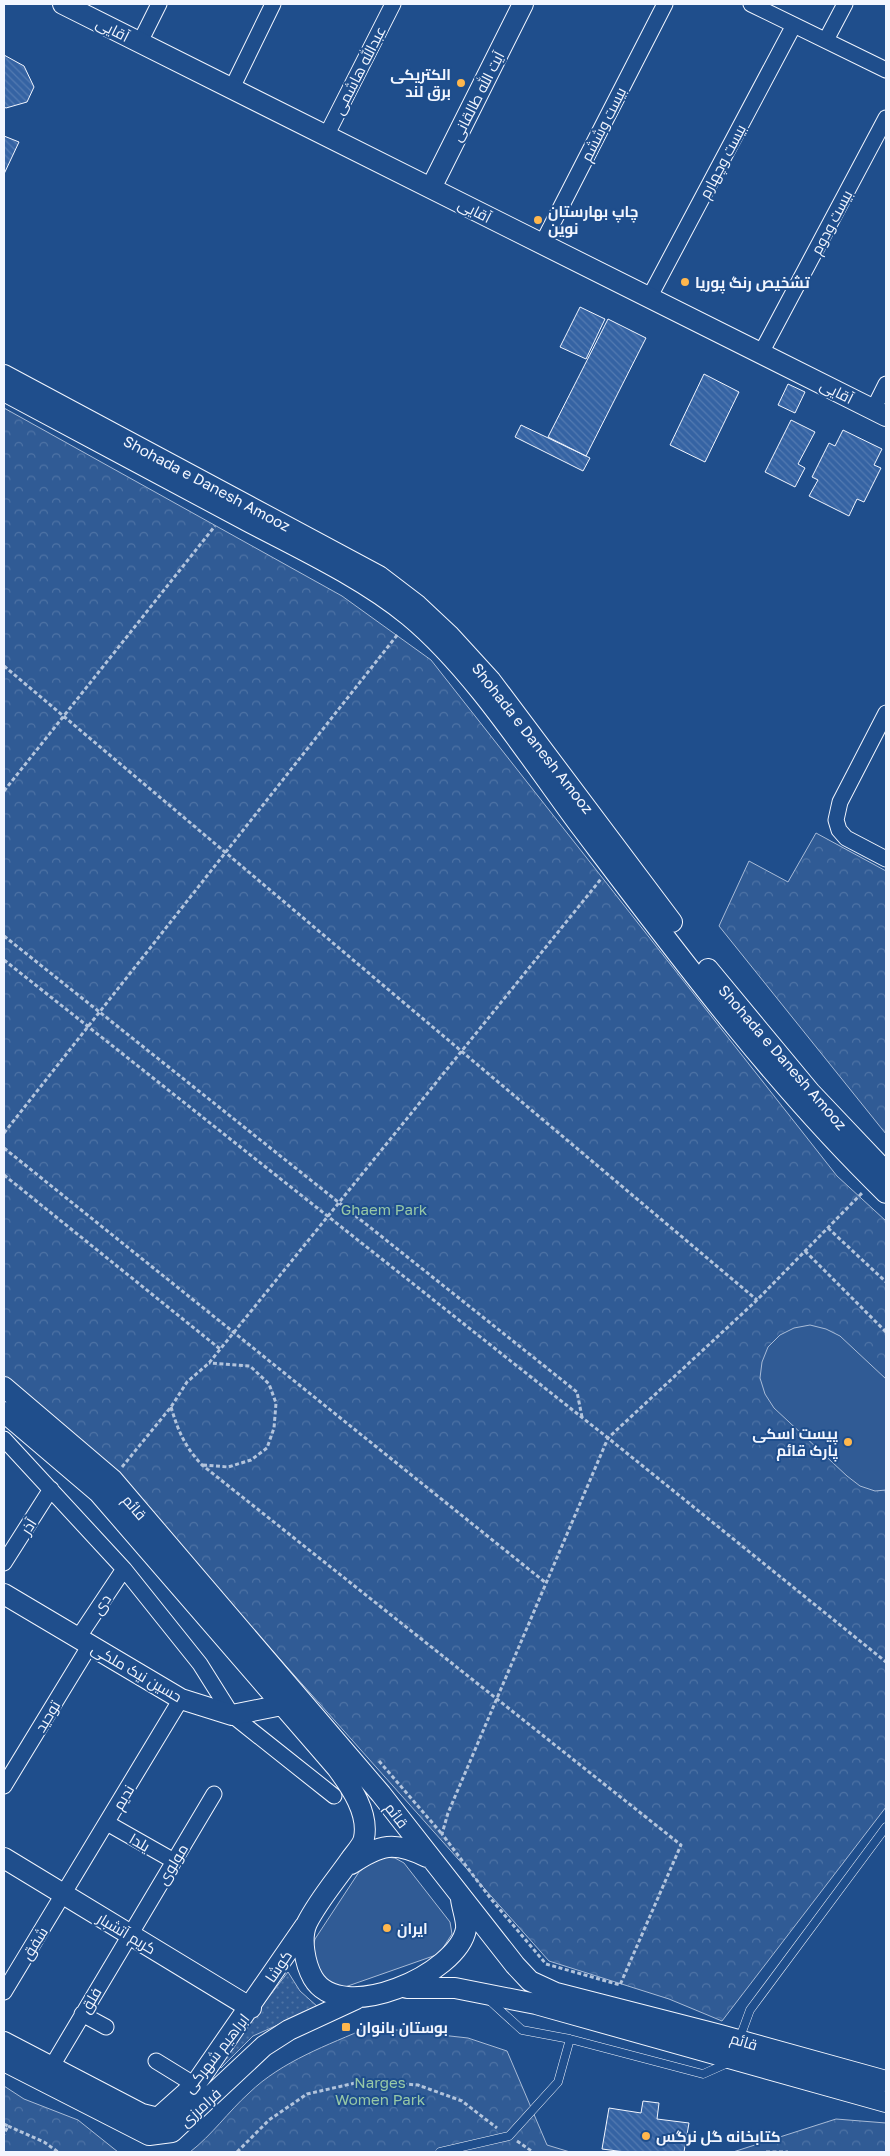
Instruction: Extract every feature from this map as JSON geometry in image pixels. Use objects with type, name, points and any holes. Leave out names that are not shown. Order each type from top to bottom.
[{"type":"main road","name":"آقایی","points":[[63,4],[880,413]]},
{"type":"main road","name":"آیت الله طالقانی","points":[[430,188],[523,4]]},
{"type":"main road","name":"Shohada e Danesh Amooz","points":[[4,375],[379,576],[417,605],[449,635],[491,680],[697,957],[810,1092],[886,1172]]},
{"type":"main road","points":[[4,391],[286,541],[370,589],[409,616],[445,651],[477,688],[611,866],[748,1042],[791,1093],[886,1193]]},
{"type":"main road","name":"قائم","points":[[4,1387],[112,1479],[381,1794],[460,1896],[530,1981],[556,1993],[739,2040],[886,2081]]},
{"type":"main road","name":"قائم","points":[[4,1412],[99,1493],[337,1768],[358,1803],[364,1821],[364,1839],[345,1867]]},
{"type":"main road","name":"حسین نیک ملکی","points":[[4,1594],[181,1699],[232,1715],[282,1705]]},
{"type":"main road","points":[[431,1859],[408,1848],[390,1845],[372,1849],[345,1867],[306,1924],[305,1954],[313,1979],[322,1989],[338,1997],[358,1999],[392,1989],[437,1968],[459,1947],[466,1928],[460,1896]]},
{"type":"main road","name":"کریم آتشبار","points":[[4,1858],[251,2008]]},
{"type":"main road","name":"کوشا","points":[[251,2008],[306,1924]]},
{"type":"main road","name":"قائم","points":[[392,1989],[425,1986],[481,1992],[536,2004],[734,2061],[886,2102]]},
{"type":"main road","name":"فرامرزی","points":[[4,2062],[149,2135],[172,2132],[264,2046],[289,2030],[358,1999]]},
{"type":"main road","name":"ابراهیم شهرکی","points":[[158,2118],[195,2085],[251,2008]]},
{"type":"main road","points":[[734,2061],[739,2040]]},
{"type":"main road","name":"فرامرزی","points":[[4,2042],[142,2114],[158,2118]]},
{"type":"street","points":[[140,42],[159,4]]},
{"type":"street","points":[[232,88],[273,4]]},
{"type":"street","name":"عبدالله هاشمی","points":[[326,136],[393,4]]},
{"type":"street","name":"بیست وششم","points":[[542,244],[664,4]]},
{"type":"street","points":[[751,4],[886,70]]},
{"type":"street","points":[[826,40],[845,4]]},
{"type":"street","name":"بیست وچهارم","points":[[649,298],[794,25]]},
{"type":"street","name":"بیست ودوم","points":[[761,353],[886,118]]},
{"type":"street","points":[[880,413],[886,384]]},
{"type":"street","points":[[886,713],[840,802],[836,820],[839,830],[846,838],[886,859]]},
{"type":"street","points":[[4,1439],[124,1569],[200,1664],[232,1715],[334,1796]]},
{"type":"street","name":"آذر","points":[[4,1563],[51,1489]]},
{"type":"street","name":"دی","points":[[84,1641],[124,1569]]},
{"type":"street","name":"توحید","points":[[4,1786],[84,1641]]},
{"type":"street","name":"ندیم","points":[[64,1894],[181,1699]]},
{"type":"street","name":"مولوی","points":[[129,1934],[214,1794]]},
{"type":"street","name":"یلدا","points":[[107,1822],[174,1861]]},
{"type":"street","name":"شفق","points":[[4,1992],[64,1894]]},
{"type":"street","name":"فلق","points":[[52,2066],[129,1934]]},
{"type":"street","points":[[82,2014],[106,2027]]},
{"type":"street","points":[[156,2061],[195,2085]]},
{"type":"lane","points":[[739,2040],[750,2010],[886,1827]]},
{"type":"lane","points":[[481,1992],[522,2030],[570,2039],[704,2074],[734,2061]]},
{"type":"lane","points":[[440,2152],[509,2136],[558,2082],[570,2039]]},
{"type":"path","points":[[4,791],[215,526]]},
{"type":"path","points":[[4,1134],[227,854],[398,634]]},
{"type":"path","points":[[4,666],[757,1300]]},
{"type":"path","points":[[112,1479],[172,1407],[188,1382],[209,1363],[601,879]]},
{"type":"path","points":[[4,936],[576,1392],[582,1417]]},
{"type":"path","points":[[4,960],[582,1417],[886,1662]]},
{"type":"path","points":[[4,1148],[546,1583]]},
{"type":"path","points":[[4,1175],[220,1349]]},
{"type":"path","points":[[172,1407],[177,1430],[187,1449],[202,1465],[497,1699],[681,1845],[620,1985],[546,1964],[491,1899],[442,1834],[448,1813],[497,1699],[608,1438],[757,1300],[863,1193]]},
{"type":"path","points":[[828,1228],[886,1282]]},
{"type":"path","points":[[805,1251],[886,1332]]},
{"type":"path","points":[[202,1465],[228,1467],[251,1460],[267,1448],[274,1428],[276,1403],[269,1384],[250,1366],[231,1363],[209,1363]]},
{"type":"path","points":[[237,2152],[269,2120],[307,2094],[364,2081],[418,2085],[462,2101],[533,2152]]},
{"type":"path","points":[[4,2124],[44,2142],[58,2152]]},
{"type":"path","points":[[4,2134],[8,2126]]},
{"type":"path","points":[[522,2145],[524,2152]]},
{"type":"path","points":[[766,2152],[788,2152]]},
{"type":"green space","name":"Ghaem Park","points":[[4,408],[342,596],[431,660],[837,1176],[886,1221],[886,1807],[722,2021],[669,1999],[549,1961],[97,1454],[4,1383]]},
{"type":"green space","points":[[816,833],[886,871],[886,1134],[719,926],[749,861],[788,882]]},
{"type":"green space","points":[[288,1972],[300,1991],[318,2007],[253,2036],[221,2068],[218,2063]]},
{"type":"green space","name":"Narges Women Park","points":[[369,2027],[468,2038],[507,2051],[547,2145],[570,2152],[190,2152],[249,2093],[276,2072],[322,2047]]},
{"type":"green space","points":[[4,2086],[24,2099],[78,2120],[118,2152],[4,2152]]},
{"type":"green space","points":[[836,2119],[886,2123],[886,2152],[733,2152]]},
{"type":"shaded area","name":"پیست اسکی پارک قائم","points":[[810,1325],[826,1329],[840,1336],[886,1379],[886,1490],[875,1491],[860,1486],[847,1476],[774,1408],[765,1394],[760,1378],[762,1362],[768,1347],[780,1335],[794,1328]]},
{"type":"shaded area","name":"ایران","points":[[385,1857],[395,1858],[404,1863],[450,1922],[452,1934],[439,1954],[345,1987],[333,1986],[318,1971],[313,1947],[315,1939],[359,1872],[374,1860]]},
{"type":"building","points":[[4,55],[24,66],[34,87],[27,102],[6,108],[4,107]]},
{"type":"building","points":[[4,136],[19,142],[4,174]]},
{"type":"building","points":[[580,307],[605,319],[586,359],[560,347]]},
{"type":"building","points":[[608,319],[646,338],[586,456],[548,437]]},
{"type":"building","points":[[704,374],[739,392],[705,462],[670,445]]},
{"type":"building","points":[[788,384],[805,392],[795,413],[778,405]]},
{"type":"building","points":[[791,420],[815,432],[798,464],[805,468],[795,487],[765,472]]},
{"type":"building","points":[[521,425],[590,458],[583,471],[515,437]]},
{"type":"building","points":[[843,430],[882,449],[874,465],[881,468],[864,502],[857,499],[849,516],[809,496],[818,480],[812,477],[829,443],[835,446]]},
{"type":"building","name":"کتابخانه گل نرگس","points":[[643,2101],[659,2103],[657,2119],[689,2123],[684,2152],[625,2152],[602,2149],[609,2108],[641,2113]]},
{"type":"place","name":"الکتریکی برق لند","points":[[461,83]]},
{"type":"place","name":"چاپ بهارستان نوين","points":[[538,220]]},
{"type":"place","name":"تشخیص رنگ پوریا","points":[[685,282]]},
{"type":"place","name":"پیست اسکی پارک قائم","points":[[848,1442]]},
{"type":"place","name":"ایران","points":[[387,1928]]},
{"type":"place","name":"بوستان بانوان","points":[[346,2027]]},
{"type":"place","name":"کتابخانه گل نرگس","points":[[646,2136]]}]
